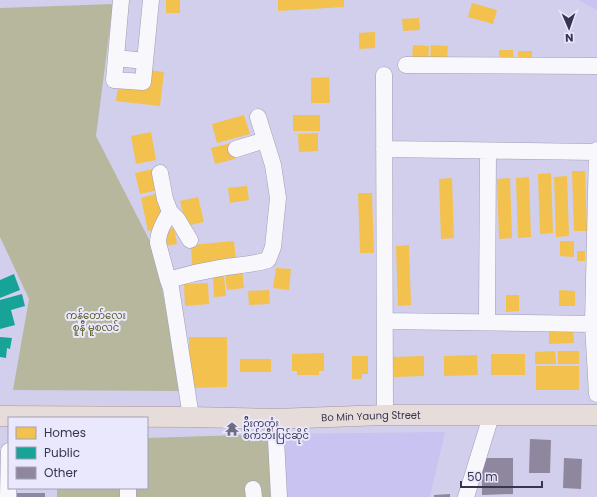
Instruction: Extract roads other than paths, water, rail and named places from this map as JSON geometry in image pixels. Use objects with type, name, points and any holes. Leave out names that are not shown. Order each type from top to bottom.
[{"type":"main road","name":"Bo Min Yaung Street","points":[[148,418],[275,419],[385,416],[597,415]]},
{"type":"street","points":[[121,0],[114,80],[143,82],[151,0]]},
{"type":"street","points":[[116,58],[145,61]]},
{"type":"street","points":[[406,65],[597,66]]},
{"type":"street","points":[[384,75],[385,416]]},
{"type":"street","points":[[168,280],[219,268],[257,264],[268,260],[273,248],[278,198],[273,165],[258,117]]},
{"type":"street","points":[[236,149],[265,140]]},
{"type":"street","points":[[384,149],[597,152],[593,324],[597,394]]},
{"type":"street","points":[[487,322],[488,151]]},
{"type":"street","points":[[160,173],[170,212],[178,220],[190,240]]},
{"type":"street","points":[[170,212],[161,229],[158,242],[171,288],[191,417]]},
{"type":"street","points":[[385,321],[593,324]]},
{"type":"street","points":[[466,497],[491,416]]},
{"type":"street","points":[[275,419],[279,497]]},
{"type":"place","name":"ဦးကတုံး စက်ဘီးပြင်ဆိုင်","points":[[232,429]]},
{"type":"park label","name":"ကန်တော်လေး စူနီ မူစလင်","points":[[96,320]]}]
